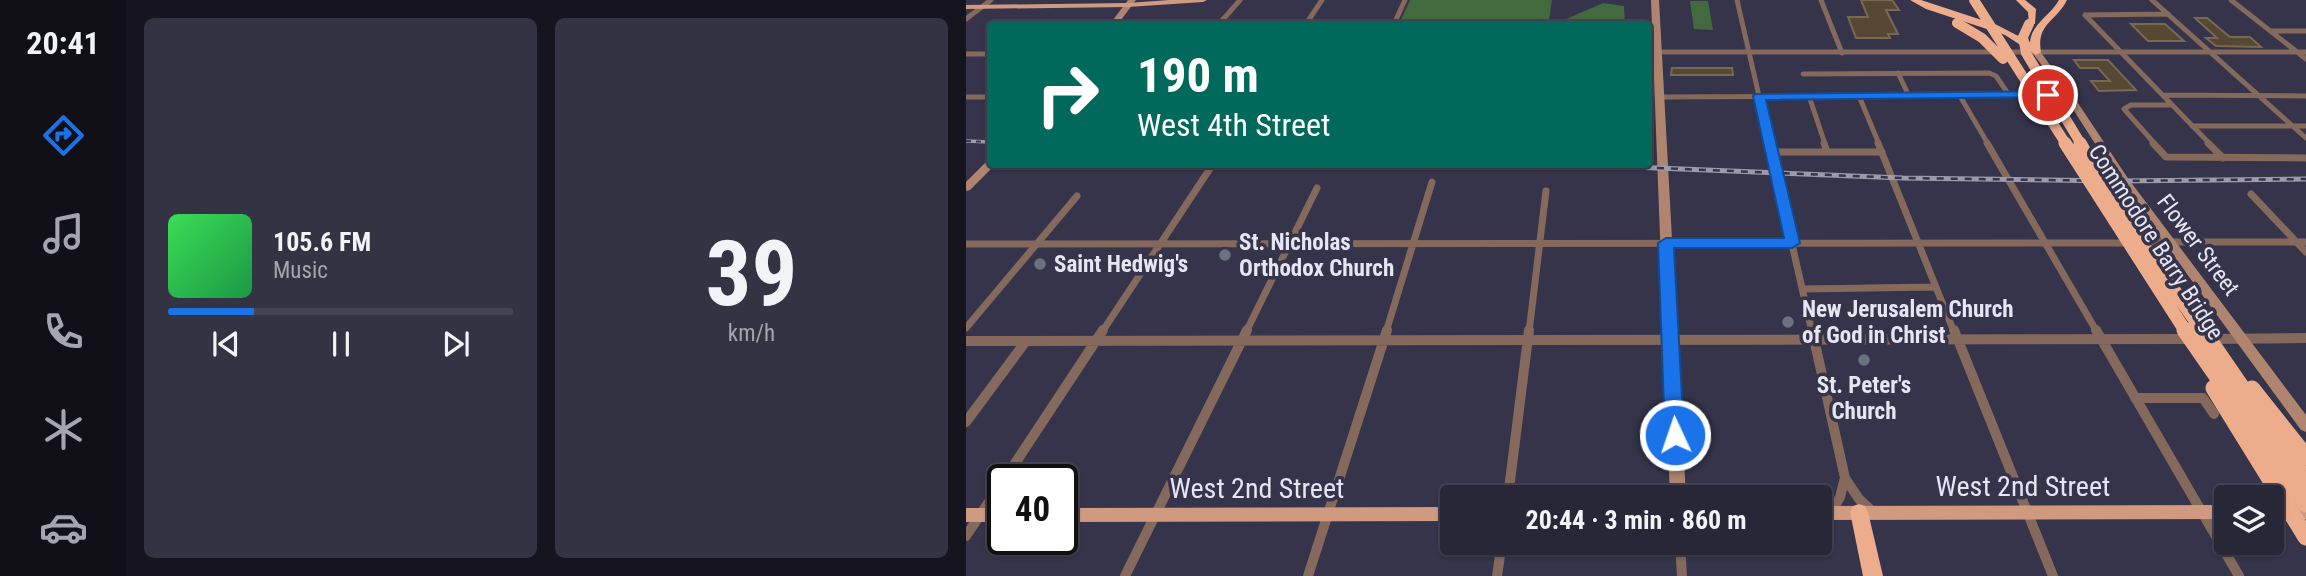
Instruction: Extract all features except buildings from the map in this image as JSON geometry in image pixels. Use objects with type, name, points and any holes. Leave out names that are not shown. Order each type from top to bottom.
[{"type":"highway","points":[[1912,0],[2017,36],[2036,52]]},
{"type":"highway","points":[[1912,0],[1982,38],[2001,55],[2085,174]]},
{"type":"highway","name":"Commodore Barry Bridge","points":[[1974,0],[2147,271],[2306,504]]},
{"type":"highway","name":"Commodore Barry Bridge","points":[[1983,0],[2139,239],[2306,481]]},
{"type":"highway","points":[[2020,0],[2034,10],[2023,37],[2026,52],[2101,181]]},
{"type":"highway","points":[[2036,52],[2034,40],[2037,30],[2063,2]]},
{"type":"highway","points":[[2030,23],[2063,2]]},
{"type":"highway","points":[[1953,4],[1959,13],[1973,20]]},
{"type":"highway","points":[[2139,239],[2306,457]]},
{"type":"highway","points":[[2147,271],[2171,319],[2306,537]]},
{"type":"highway","points":[[1866,512],[1873,576]]},
{"type":"main road","points":[[966,7],[1203,0]]},
{"type":"main road","points":[[966,188],[987,167]]},
{"type":"main road","name":"West 2nd Street","points":[[1832,513],[2214,512]]},
{"type":"main road","points":[[2284,512],[2306,512]]},
{"type":"main road","name":"West 2nd Street","points":[[1078,515],[1440,514]]},
{"type":"street","points":[[966,19],[991,0]]},
{"type":"street","points":[[1222,21],[1240,0]]},
{"type":"street","points":[[1308,21],[1322,0]]},
{"type":"street","points":[[1395,21],[1405,0]]},
{"type":"street","points":[[1655,0],[1653,53],[1659,97],[1677,485]]},
{"type":"street","points":[[1737,0],[1845,478],[1866,512]]},
{"type":"street","points":[[1821,0],[1842,52]]},
{"type":"street","points":[[2152,0],[2306,138]]},
{"type":"street","points":[[2231,0],[2306,59]]},
{"type":"street","points":[[1116,21],[1130,2]]},
{"type":"street","points":[[2168,15],[2085,15],[2222,158]]},
{"type":"street","points":[[2271,31],[2306,31]]},
{"type":"street","name":"Flower Street","points":[[2036,52],[2068,94],[2169,242],[2301,413],[2306,426]]},
{"type":"street","points":[[1653,53],[2306,52]]},
{"type":"street","points":[[966,54],[987,54]]},
{"type":"street","points":[[1898,73],[1909,96]]},
{"type":"street","points":[[1802,74],[1989,74],[1996,76],[2008,95]]},
{"type":"street","points":[[1659,97],[2068,94]]},
{"type":"street","points":[[2163,95],[2306,96]]},
{"type":"street","points":[[1810,96],[1827,152]]},
{"type":"street","points":[[1858,96],[2053,576]]},
{"type":"street","points":[[1960,96],[2239,576]]},
{"type":"street","points":[[966,97],[987,97]]},
{"type":"street","points":[[2172,105],[2131,105],[2124,109],[2158,150],[2172,158],[2306,159]]},
{"type":"street","points":[[2192,126],[2306,126]]},
{"type":"street","points":[[1772,152],[1882,152]]},
{"type":"street","points":[[1014,464],[1210,168]]},
{"type":"street","points":[[1308,576],[1432,182]]},
{"type":"street","points":[[1125,576],[1317,188]]},
{"type":"street","points":[[1509,485],[1546,191]]},
{"type":"street","points":[[2251,194],[2306,252]]},
{"type":"street","points":[[966,328],[1077,196]]},
{"type":"street","points":[[966,244],[2306,242]]},
{"type":"street","points":[[1803,289],[1936,287]]},
{"type":"street","points":[[966,341],[1959,341],[2306,338]]},
{"type":"street","points":[[966,422],[1026,341]]},
{"type":"street","points":[[2135,398],[2203,398],[2214,414]]},
{"type":"street","points":[[1832,506],[1840,497],[1845,478]]},
{"type":"street","points":[[966,536],[973,515],[987,499]]},
{"type":"street","points":[[1497,576],[1500,555]]},
{"type":"street","points":[[1681,555],[1682,576]]},
{"type":"green space","points":[[1410,0],[1552,0],[1550,21],[1400,21]]},
{"type":"green space","points":[[1690,1],[1708,1],[1713,30],[1694,29]]},
{"type":"green space","points":[[1603,3],[1624,6],[1625,21],[1562,21]]},
{"type":"railway","points":[[966,141],[987,142]]},
{"type":"railway","points":[[1652,168],[1903,178],[2116,181],[2306,179]]},
{"type":"place","name":"St. Nicholas Orthodox Church","points":[[1225,255]]},
{"type":"place","name":"Saint Hedwig's","points":[[1040,264]]},
{"type":"place","name":"New Jerusalem Church of God in Christ","points":[[1788,322]]},
{"type":"place","name":"St. Peter's Church","points":[[1864,360]]},
{"type":"route","points":[[1675,435],[1666,243],[1792,243],[1759,96],[2048,95]]}]
